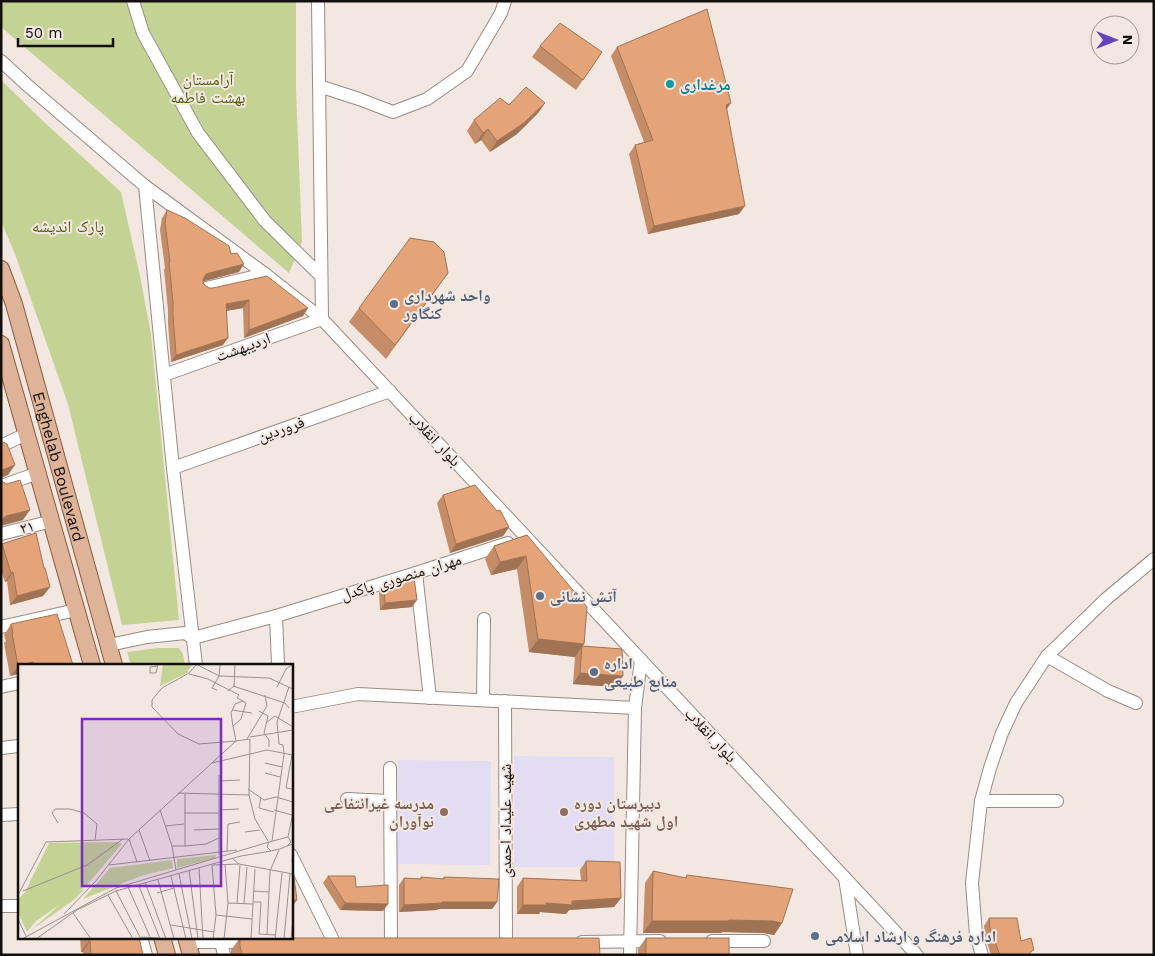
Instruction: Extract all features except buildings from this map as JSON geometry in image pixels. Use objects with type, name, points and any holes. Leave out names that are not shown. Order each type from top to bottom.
[{"type":"main road","name":"Enghelab Boulevard","points":[[1,269],[14,304],[114,664]]},
{"type":"main road","name":"Enghelab Boulevard","points":[[1,344],[7,385],[20,407],[26,434],[90,657]]},
{"type":"main road","points":[[90,657],[109,644]]},
{"type":"main road","points":[[162,938],[167,955]]},
{"type":"street","points":[[134,1],[143,33],[198,133],[265,221],[321,276]]},
{"type":"street","points":[[318,1],[322,319]]},
{"type":"street","points":[[319,86],[360,98],[393,112],[427,99],[467,71],[501,13],[505,1]]},
{"type":"street","name":"بلوار انقلاب","points":[[1,61],[145,186],[265,274],[322,319],[917,955]]},
{"type":"street","points":[[145,186],[173,468],[196,664]]},
{"type":"street","points":[[206,288],[265,274]]},
{"type":"street","name":"اردیبهشت","points":[[164,375],[322,319]]},
{"type":"street","name":"فروردین","points":[[173,468],[390,391]]},
{"type":"street","points":[[1,446],[26,434]]},
{"type":"street","points":[[1,486],[38,473]]},
{"type":"street","name":"۲۱","points":[[1,534],[52,521]]},
{"type":"street","name":"مهران منصوری پاکدل","points":[[109,644],[185,633],[193,638],[276,616],[526,537]]},
{"type":"street","points":[[982,955],[976,935],[972,883],[981,801],[1002,733],[1016,703],[1047,656],[1106,598],[1154,559]]},
{"type":"street","points":[[416,573],[430,698]]},
{"type":"street","points":[[1,627],[76,610]]},
{"type":"street","points":[[276,616],[278,664]]},
{"type":"street","points":[[484,619],[484,700]]},
{"type":"street","points":[[1047,656],[1108,691],[1136,703]]},
{"type":"street","points":[[630,955],[635,708],[641,660]]},
{"type":"street","points":[[1,687],[18,683]]},
{"type":"street","points":[[292,707],[358,694],[635,708]]},
{"type":"street","name":"شهید علیداد احمدی","points":[[505,701],[506,942]]},
{"type":"street","points":[[1,748],[18,746]]},
{"type":"street","points":[[390,768],[391,942]]},
{"type":"street","points":[[347,799],[389,801]]},
{"type":"street","points":[[981,801],[1057,801]]},
{"type":"street","points":[[1,816],[18,814]]},
{"type":"street","points":[[292,857],[334,942]]},
{"type":"street","points":[[845,878],[857,955]]},
{"type":"street","points":[[1,906],[18,906]]},
{"type":"street","points":[[141,938],[146,955]]},
{"type":"street","points":[[188,945],[220,940],[268,942]]},
{"type":"street","points":[[220,940],[224,955]]},
{"type":"street","points":[[698,941],[764,941]]},
{"type":"street","points":[[728,941],[728,955]]},
{"type":"street","points":[[573,942],[669,942]]},
{"type":"shaded area","name":"دبیرستان دوره اول شهید مطهری","points":[[514,756],[614,757],[614,867],[514,867]]},
{"type":"shaded area","name":"مدرسه غیرانتفاعی نوآوران","points":[[398,760],[491,761],[490,865],[397,864]]},
{"type":"green space","name":"آرامستان بهشت فاطمه","points":[[1,1],[296,1],[296,89],[302,242],[289,273],[1,27]]},
{"type":"green space","name":"پارک اندیشه","points":[[1,80],[121,192],[151,334],[179,620],[122,625],[68,404],[15,254],[1,221]]},
{"type":"green space","points":[[157,648],[179,648],[183,654],[185,664],[131,664],[127,652]]},
{"type":"place","name":"مرغداری","points":[[670,84]]},
{"type":"place","name":"واحد شهرداری کنگاور","points":[[394,304]]},
{"type":"place","name":"آتش نشانی","points":[[540,596]]},
{"type":"place","name":"اداره منابع طبیعی","points":[[594,672]]},
{"type":"place","name":"مدرسه غیرانتفاعی نوآوران","points":[[444,812]]},
{"type":"place","name":"دبیرستان دوره اول شهید مطهری","points":[[564,812]]},
{"type":"place","name":"اداره فرهنگ و ارشاد اسلامی","points":[[815,936]]}]
